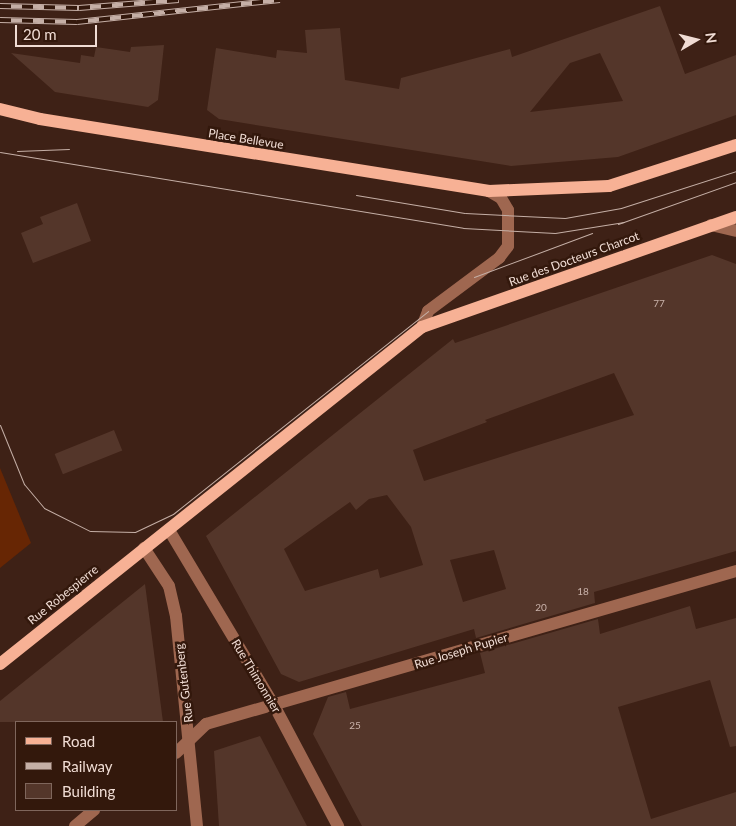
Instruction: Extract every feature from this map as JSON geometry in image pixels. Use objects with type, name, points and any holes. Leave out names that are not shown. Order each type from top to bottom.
[{"type":"main road","name":"Place Bellevue","points":[[0,109],[40,120],[489,191],[609,186],[736,145]]},
{"type":"main road","name":"Rue des Docteurs Charcot","points":[[422,327],[736,216]]},
{"type":"main road","points":[[144,548],[422,327]]},
{"type":"main road","name":"Rue Robespierre","points":[[0,664],[144,548]]},
{"type":"street","points":[[422,327],[428,311],[499,258],[509,240],[508,210],[501,198],[489,191]]},
{"type":"street","points":[[711,226],[736,231]]},
{"type":"street","name":"Rue Thimonnier","points":[[169,530],[275,707],[338,826]]},
{"type":"street","name":"Rue Gutenberg","points":[[144,548],[169,586],[176,616],[190,739],[197,826]]},
{"type":"street","name":"Rue Joseph Pupier","points":[[178,751],[206,724],[275,707],[736,571]]},
{"type":"street","points":[[75,826],[93,811]]},
{"type":"shaded area","points":[[0,468],[31,543],[0,568]]},
{"type":"building","points":[[660,6],[685,74],[736,55],[736,115],[618,157],[511,166],[219,119],[207,110],[216,48],[276,58],[277,50],[307,53],[305,30],[340,28],[345,80],[399,89],[401,78],[510,49],[512,57]],"holes":[[[600,53],[623,101],[530,112],[570,63]]]},
{"type":"building","points":[[164,45],[158,100],[148,107],[55,92],[11,53],[80,63],[81,55],[94,57],[96,47],[130,52],[131,47]]},
{"type":"building","points":[[77,203],[91,241],[33,263],[21,233],[43,224],[40,217]]},
{"type":"building","points":[[712,255],[736,264],[736,551],[594,592],[595,603],[476,638],[474,629],[299,682],[281,674],[206,536],[453,339],[455,343]],"holes":[[[614,373],[634,415],[424,481],[413,450],[487,422],[485,420]],[[387,495],[411,527],[423,565],[380,578],[378,569],[305,591],[284,549],[350,502],[356,510],[369,499]],[[494,550],[506,589],[463,602],[450,560]]]},
{"type":"building","points":[[114,430],[122,450],[63,474],[55,454]]},
{"type":"building","points":[[145,584],[163,721],[0,722],[0,701]]},
{"type":"building","points":[[690,606],[696,629],[736,618],[736,746],[730,747],[710,680],[618,707],[651,819],[736,792],[736,826],[362,826],[313,734],[328,697],[346,692],[350,709],[485,673],[480,653],[598,619],[600,634]]},
{"type":"building","points":[[260,736],[307,826],[219,826],[214,751]]},
{"type":"tram line","points":[[17,151],[69,149]]},
{"type":"tram line","points":[[0,152],[463,228],[555,233],[624,222]]},
{"type":"tram line","points":[[356,195],[465,213],[565,218],[621,208],[736,171]]},
{"type":"tram line","points":[[618,224],[736,182]]},
{"type":"tram line","points":[[474,277],[592,233]]},
{"type":"tram line","points":[[0,425],[24,484],[44,508],[90,531],[135,532],[173,514],[428,311]]},
{"type":"railway","points":[[0,6],[79,8],[179,0]]},
{"type":"railway","points":[[0,20],[77,22],[280,0]]}]
